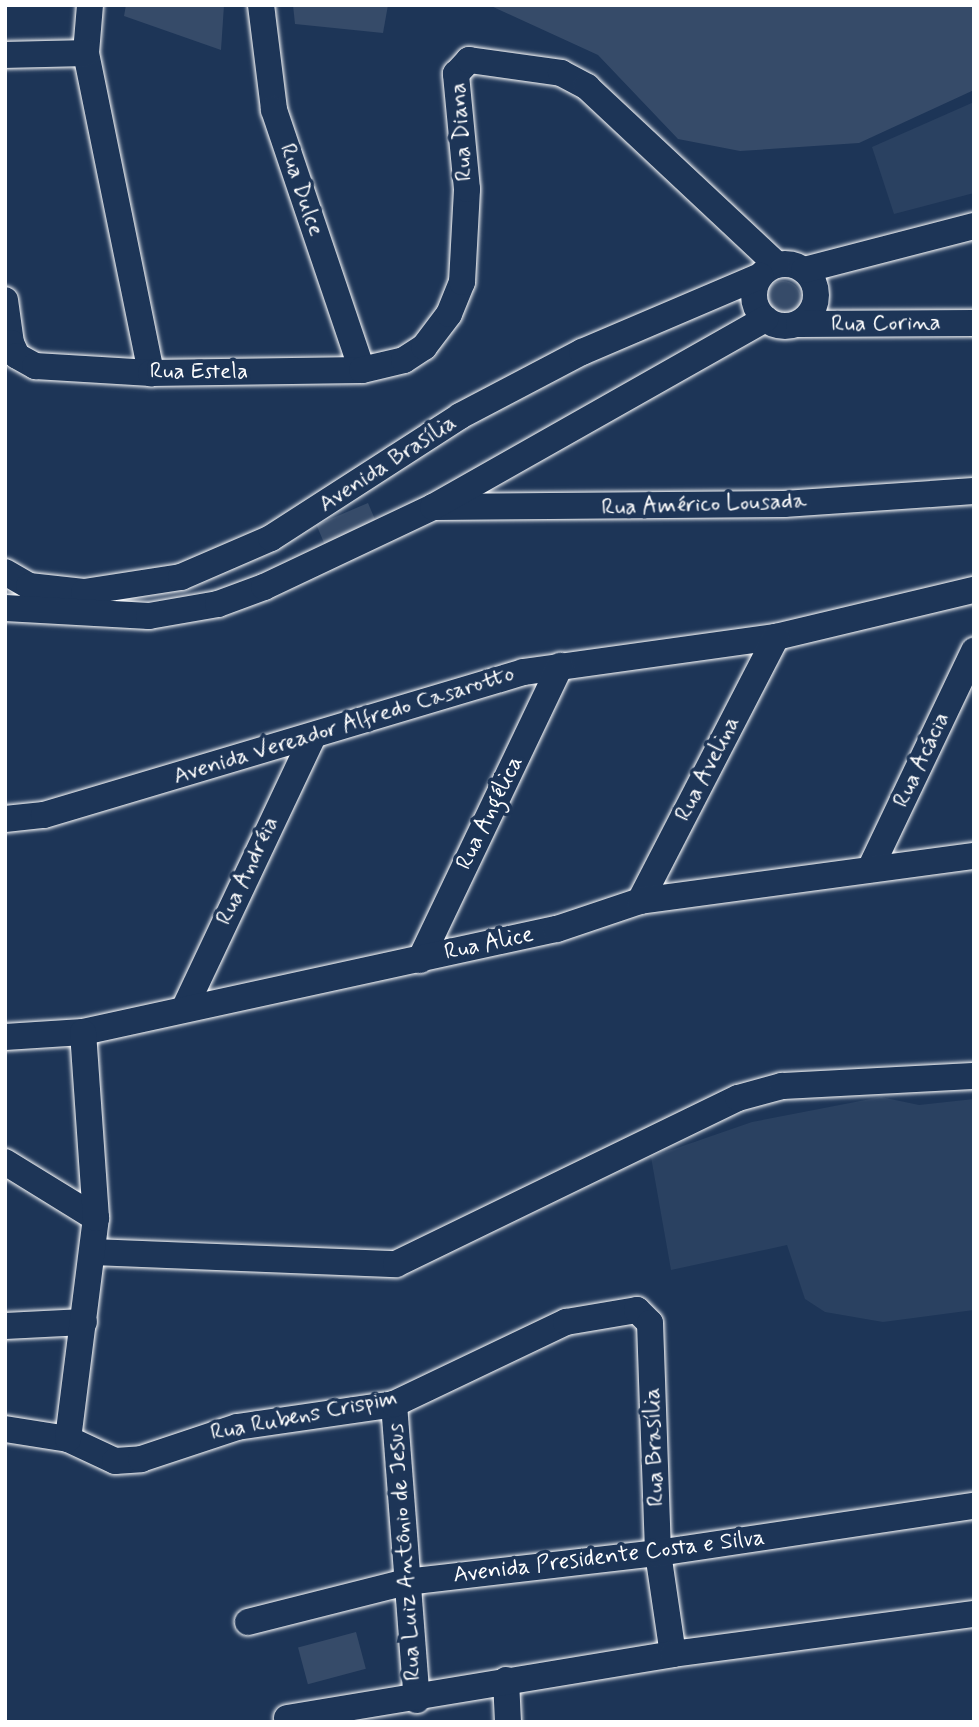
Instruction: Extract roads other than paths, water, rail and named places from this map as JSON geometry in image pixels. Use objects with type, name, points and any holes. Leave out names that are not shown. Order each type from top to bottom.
[{"type":"street","points":[[90,5],[86,53],[150,373]]},
{"type":"street","name":"Rua Dulce","points":[[261,5],[274,110],[362,370]]},
{"type":"street","points":[[5,55],[86,53]]},
{"type":"street","name":"Rua Diana","points":[[362,370],[404,359],[424,346],[462,282],[467,189],[456,74],[470,60],[561,73],[587,88],[769,271]]},
{"type":"street","points":[[804,270],[817,299],[799,324],[765,319],[755,303],[769,271],[804,270],[974,226]]},
{"type":"street","name":"Avenida Brasília","points":[[5,608],[30,599],[131,589],[228,558],[315,513],[470,411],[582,352],[769,271]]},
{"type":"street","name":"Rua Estela","points":[[5,300],[11,343],[17,356],[35,366],[150,373],[362,370]]},
{"type":"street","name":"Avenida Brasília","points":[[5,572],[30,599],[149,616],[218,604],[327,562],[433,508],[765,319]]},
{"type":"street","name":"Rua Corina","points":[[799,324],[974,323]]},
{"type":"street","name":"Rua Américo Lousada","points":[[433,508],[784,504],[974,491]]},
{"type":"street","name":"Avenida Vereador Alfredo Casarotto","points":[[5,819],[44,815],[312,738],[466,687],[560,666],[776,637],[974,590]]},
{"type":"street","name":"Rua Avelina","points":[[640,901],[776,637]]},
{"type":"street","name":"Rua Acácia","points":[[870,869],[974,651]]},
{"type":"street","name":"Rua Angélica","points":[[420,960],[560,666]]},
{"type":"street","name":"Rua Andréia","points":[[186,1005],[312,738]]},
{"type":"street","points":[[5,802],[44,815]]},
{"type":"street","name":"Rua Alice","points":[[5,1037],[83,1032],[186,1005],[420,960],[557,929],[640,901],[974,856]]},
{"type":"street","points":[[5,1429],[68,1439],[96,1218],[83,1032]]},
{"type":"street","points":[[93,1252],[396,1264],[738,1098],[782,1086],[974,1076]]},
{"type":"street","points":[[5,1162],[96,1218]]},
{"type":"street","name":"Rua Rubens Crispim","points":[[68,1439],[116,1461],[141,1459],[237,1427],[394,1404],[566,1322],[621,1308],[644,1314],[650,1323]]},
{"type":"street","points":[[5,1326],[84,1322]]},
{"type":"street","name":"Rua Brasília","points":[[650,1323],[658,1553],[673,1654]]},
{"type":"street","name":"Rua Luiz Antônio de Jesus","points":[[394,1404],[417,1700]]},
{"type":"street","name":"Avenida Presidente Costa e Silva","points":[[248,1622],[406,1582],[658,1553],[974,1506]]},
{"type":"street","points":[[287,1718],[417,1700],[506,1680],[673,1654],[974,1614]]},
{"type":"street","points":[[506,1680],[508,1722]]}]
